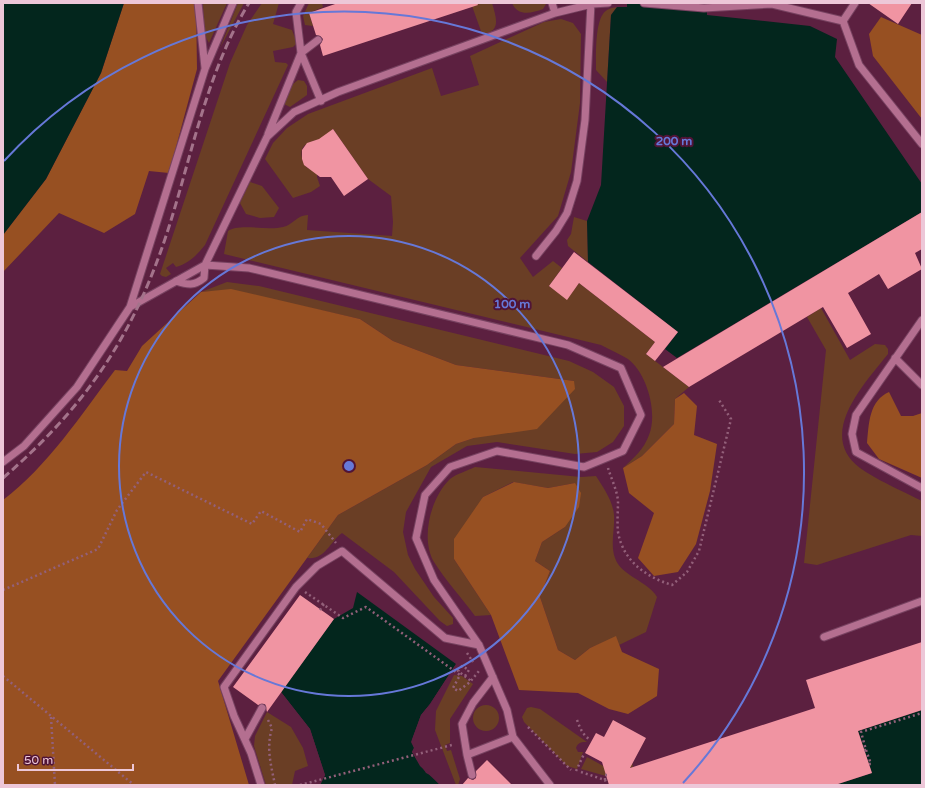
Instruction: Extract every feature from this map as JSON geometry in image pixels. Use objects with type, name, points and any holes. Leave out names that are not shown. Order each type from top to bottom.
[{"type":"street","points":[[198,3],[205,69]]},
{"type":"street","points":[[3,462],[24,446],[77,387],[130,307],[205,69],[233,3]]},
{"type":"street","points":[[301,3],[296,12],[301,53],[321,101]]},
{"type":"street","points":[[552,3],[555,13]]},
{"type":"street","points":[[267,136],[294,112],[338,92],[555,13],[592,4],[608,3]]},
{"type":"street","points":[[644,3],[704,8],[772,4],[843,21]]},
{"type":"street","points":[[843,21],[855,3]]},
{"type":"street","points":[[536,256],[556,231],[567,213],[577,181],[585,120],[592,4]]},
{"type":"street","points":[[843,21],[859,65],[922,144]]},
{"type":"street","points":[[176,281],[189,285],[196,284],[204,278],[205,265],[267,136],[301,53],[318,40]]},
{"type":"street","points":[[130,307],[205,265],[249,268],[568,345],[622,368],[640,415],[623,451],[584,467],[497,451],[450,467],[425,495],[416,538],[434,580],[479,645],[507,710],[513,737],[550,785]]},
{"type":"street","points":[[922,320],[856,415],[852,434],[856,452],[922,488]]},
{"type":"street","points":[[895,358],[922,385]]},
{"type":"street","points":[[260,785],[251,753],[234,716],[224,687],[265,636],[296,587],[316,566],[342,551],[445,638],[479,645]]},
{"type":"street","points":[[824,637],[922,602]]},
{"type":"street","points":[[472,775],[462,724],[473,703],[493,677]]},
{"type":"street","points":[[245,739],[262,708]]},
{"type":"street","points":[[467,755],[513,737]]},
{"type":"path","points":[[604,458],[618,499],[618,532],[623,552],[638,567],[657,580],[672,585],[687,572],[699,551],[731,419],[719,400]]},
{"type":"path","points":[[3,590],[98,549],[117,510],[146,472],[252,524],[261,511],[300,532],[308,519],[321,524],[334,540]]},
{"type":"path","points":[[303,591],[343,618],[366,607],[460,675],[453,688],[458,691],[471,681],[479,670]]},
{"type":"path","points":[[320,610],[324,604]]},
{"type":"path","points":[[445,638],[466,653],[475,664]]},
{"type":"path","points":[[465,676],[469,670],[462,666],[458,671],[471,681]]},
{"type":"path","points":[[3,676],[134,785]]},
{"type":"path","points":[[869,764],[871,764],[865,750],[861,732],[922,713]]},
{"type":"path","points":[[51,716],[55,785]]},
{"type":"path","points":[[267,719],[272,728],[268,742],[275,785]]},
{"type":"path","points":[[577,720],[586,737],[592,740]]},
{"type":"path","points":[[528,727],[571,770]]},
{"type":"path","points":[[300,785],[452,745]]},
{"type":"path","points":[[576,771],[584,754]]},
{"type":"path","points":[[581,772],[605,780]]},
{"type":"path","points":[[607,785],[605,775],[609,775]]},
{"type":"shaded area","points":[[3,3],[124,3],[101,73],[46,179],[3,235]]},
{"type":"shaded area","points":[[124,3],[196,3],[197,69],[169,173],[149,171],[135,214],[104,233],[59,213],[3,272],[3,235],[46,179],[101,73]]},
{"type":"shaded area","points":[[203,3],[227,3],[209,43],[204,34]]},
{"type":"shaded area","points":[[238,3],[244,3],[220,48]]},
{"type":"shaded area","points":[[262,3],[279,3],[273,24],[292,30],[297,43],[293,47],[273,51],[275,62],[286,63],[288,65],[205,245],[189,261],[176,267],[173,263],[166,268],[171,274],[166,277],[162,276],[160,274],[230,63],[247,25]]},
{"type":"shaded area","points":[[309,3],[322,3],[323,7],[309,13],[313,26],[305,25],[303,16]]},
{"type":"shaded area","points":[[471,3],[492,3],[496,18],[495,27],[493,30],[482,34]]},
{"type":"shaded area","points":[[512,3],[546,4],[543,9],[526,13],[518,10]]},
{"type":"shaded area","points":[[627,3],[707,3],[707,15],[810,26],[837,39],[835,57],[922,184],[922,212],[677,358],[665,349],[678,332],[588,262],[587,221],[601,185],[611,15],[617,7],[627,7]]},
{"type":"shaded area","points":[[617,7],[611,15],[607,82],[596,70],[597,33],[600,19],[604,12]]},
{"type":"shaded area","points":[[881,17],[922,35],[922,119],[873,56],[869,34]]},
{"type":"shaded area","points":[[561,19],[573,23],[581,34],[580,103],[571,172],[558,216],[520,258],[533,277],[553,261],[562,268],[549,286],[567,299],[579,283],[655,342],[646,354],[689,387],[675,399],[674,424],[642,456],[623,468],[635,457],[644,445],[649,435],[652,416],[649,394],[641,374],[635,365],[622,355],[601,345],[224,254],[228,231],[246,227],[283,227],[304,215],[308,215],[307,230],[392,236],[393,222],[391,196],[368,179],[333,129],[323,138],[313,141],[303,147],[302,151],[303,161],[306,167],[317,170],[317,177],[320,186],[311,192],[293,198],[265,159],[273,143],[287,128],[308,114],[432,68],[441,96],[479,85],[470,56],[544,22]]},
{"type":"shaded area","points":[[298,80],[304,81],[307,86],[307,95],[290,107],[284,104],[293,84]]},
{"type":"shaded area","points":[[250,182],[262,186],[279,208],[274,217],[260,218],[246,214],[240,203]]},
{"type":"shaded area","points":[[574,217],[587,221],[588,262],[568,246],[567,240],[571,234]]},
{"type":"shaded area","points":[[227,282],[259,286],[569,361],[593,372],[614,387],[624,406],[624,426],[613,442],[597,452],[575,454],[497,442],[467,446],[431,467],[406,512],[403,532],[408,555],[415,569],[434,597],[453,618],[453,624],[447,626],[440,621],[394,572],[342,533],[323,554],[313,558],[307,558],[338,515],[427,465],[456,444],[474,438],[574,381],[456,365],[393,341],[360,319],[231,290],[201,292]]},
{"type":"shaded area","points":[[231,289],[360,319],[393,341],[456,365],[574,381],[575,389],[537,429],[474,438],[456,444],[427,465],[338,515],[218,681],[249,785],[3,785],[3,500],[35,472],[49,456],[115,370],[127,371],[142,346],[201,292]]},
{"type":"shaded area","points":[[821,308],[850,360],[875,344],[885,345],[888,349],[888,354],[867,380],[848,410],[843,425],[842,440],[848,455],[860,468],[881,481],[922,501],[922,536],[911,535],[817,565],[804,563],[826,350],[807,317]]},
{"type":"shaded area","points":[[889,392],[901,416],[913,416],[922,413],[922,478],[879,459],[867,443],[871,413],[877,401]]},
{"type":"shaded area","points":[[684,393],[697,406],[694,435],[717,444],[710,491],[696,544],[678,572],[654,576],[638,558],[654,513],[629,493],[623,468],[642,456],[674,424],[675,399]]},
{"type":"shaded area","points":[[475,467],[581,477],[596,476],[612,505],[614,515],[613,547],[618,564],[653,591],[657,597],[646,632],[619,645],[616,637],[590,648],[575,660],[558,650],[540,597],[550,571],[535,561],[542,542],[565,527],[575,483],[548,488],[513,482],[483,497],[454,559],[491,615],[475,616],[434,562],[430,552],[428,530],[433,507],[443,487],[452,477]]},
{"type":"shaded area","points":[[514,482],[548,488],[575,483],[581,493],[579,507],[565,527],[542,542],[535,561],[550,571],[540,597],[558,650],[575,660],[590,648],[616,636],[622,652],[659,669],[657,696],[628,714],[609,709],[578,693],[519,690],[491,615],[454,559],[454,539],[483,497]]},
{"type":"shaded area","points":[[357,592],[456,664],[421,715],[412,740],[414,748],[412,752],[426,773],[432,776],[440,785],[320,785],[325,775],[310,729],[281,692],[334,619],[353,608]]},
{"type":"shaded area","points":[[454,675],[462,676],[473,684],[450,719],[450,743],[445,745],[447,751],[451,750],[460,779],[458,785],[456,785],[435,730],[436,711]]},
{"type":"shaded area","points":[[486,705],[495,709],[499,718],[495,727],[486,731],[477,727],[473,718],[477,709]]},
{"type":"shaded area","points":[[531,707],[540,709],[587,742],[579,743],[576,748],[578,752],[583,752],[577,769],[567,766],[524,722],[522,717],[527,708]]},
{"type":"shaded area","points":[[922,710],[922,785],[835,785],[872,773],[858,731]]},
{"type":"shaded area","points":[[267,712],[291,727],[303,748],[308,766],[295,771],[292,785],[266,785],[254,746],[255,736]]},
{"type":"shaded area","points":[[587,757],[607,768],[632,762],[633,767],[606,776],[581,769]]},
{"type":"pier","points":[[456,664],[455,669],[422,716],[413,742],[416,748],[414,752],[421,764],[433,774],[442,785],[440,785],[420,766],[412,752],[414,748],[411,742],[421,715]]},
{"type":"pier","points":[[281,692],[310,729],[325,775],[320,785],[318,785],[322,775],[308,729],[280,694]]},
{"type":"building","points":[[338,3],[477,3],[478,5],[323,56],[320,45],[323,39],[316,35],[309,13]]},
{"type":"building","points":[[868,3],[912,3],[898,24]]},
{"type":"building","points":[[333,129],[368,179],[344,196],[331,177],[320,177],[304,165],[302,159],[302,150],[307,143],[319,139]]},
{"type":"building","points":[[922,212],[922,249],[915,253],[922,269],[888,289],[879,274],[848,293],[871,334],[847,348],[823,307],[689,387],[663,367]]},
{"type":"building","points":[[574,252],[678,332],[655,361],[646,354],[655,342],[579,283],[567,300],[549,286]]},
{"type":"building","points":[[300,595],[334,619],[267,712],[265,704],[258,705],[233,687]]},
{"type":"building","points":[[922,642],[922,710],[858,731],[872,773],[835,785],[609,785],[602,762],[585,753],[596,733],[604,737],[613,720],[646,738],[630,768],[815,708],[806,680]]},
{"type":"building","points":[[487,760],[512,785],[462,785],[468,778],[473,780],[476,778],[476,771]]},
{"type":"railway","points":[[3,478],[32,451],[82,397],[122,338],[139,305],[154,270],[176,204],[201,115],[211,86],[234,30],[249,3]]}]
